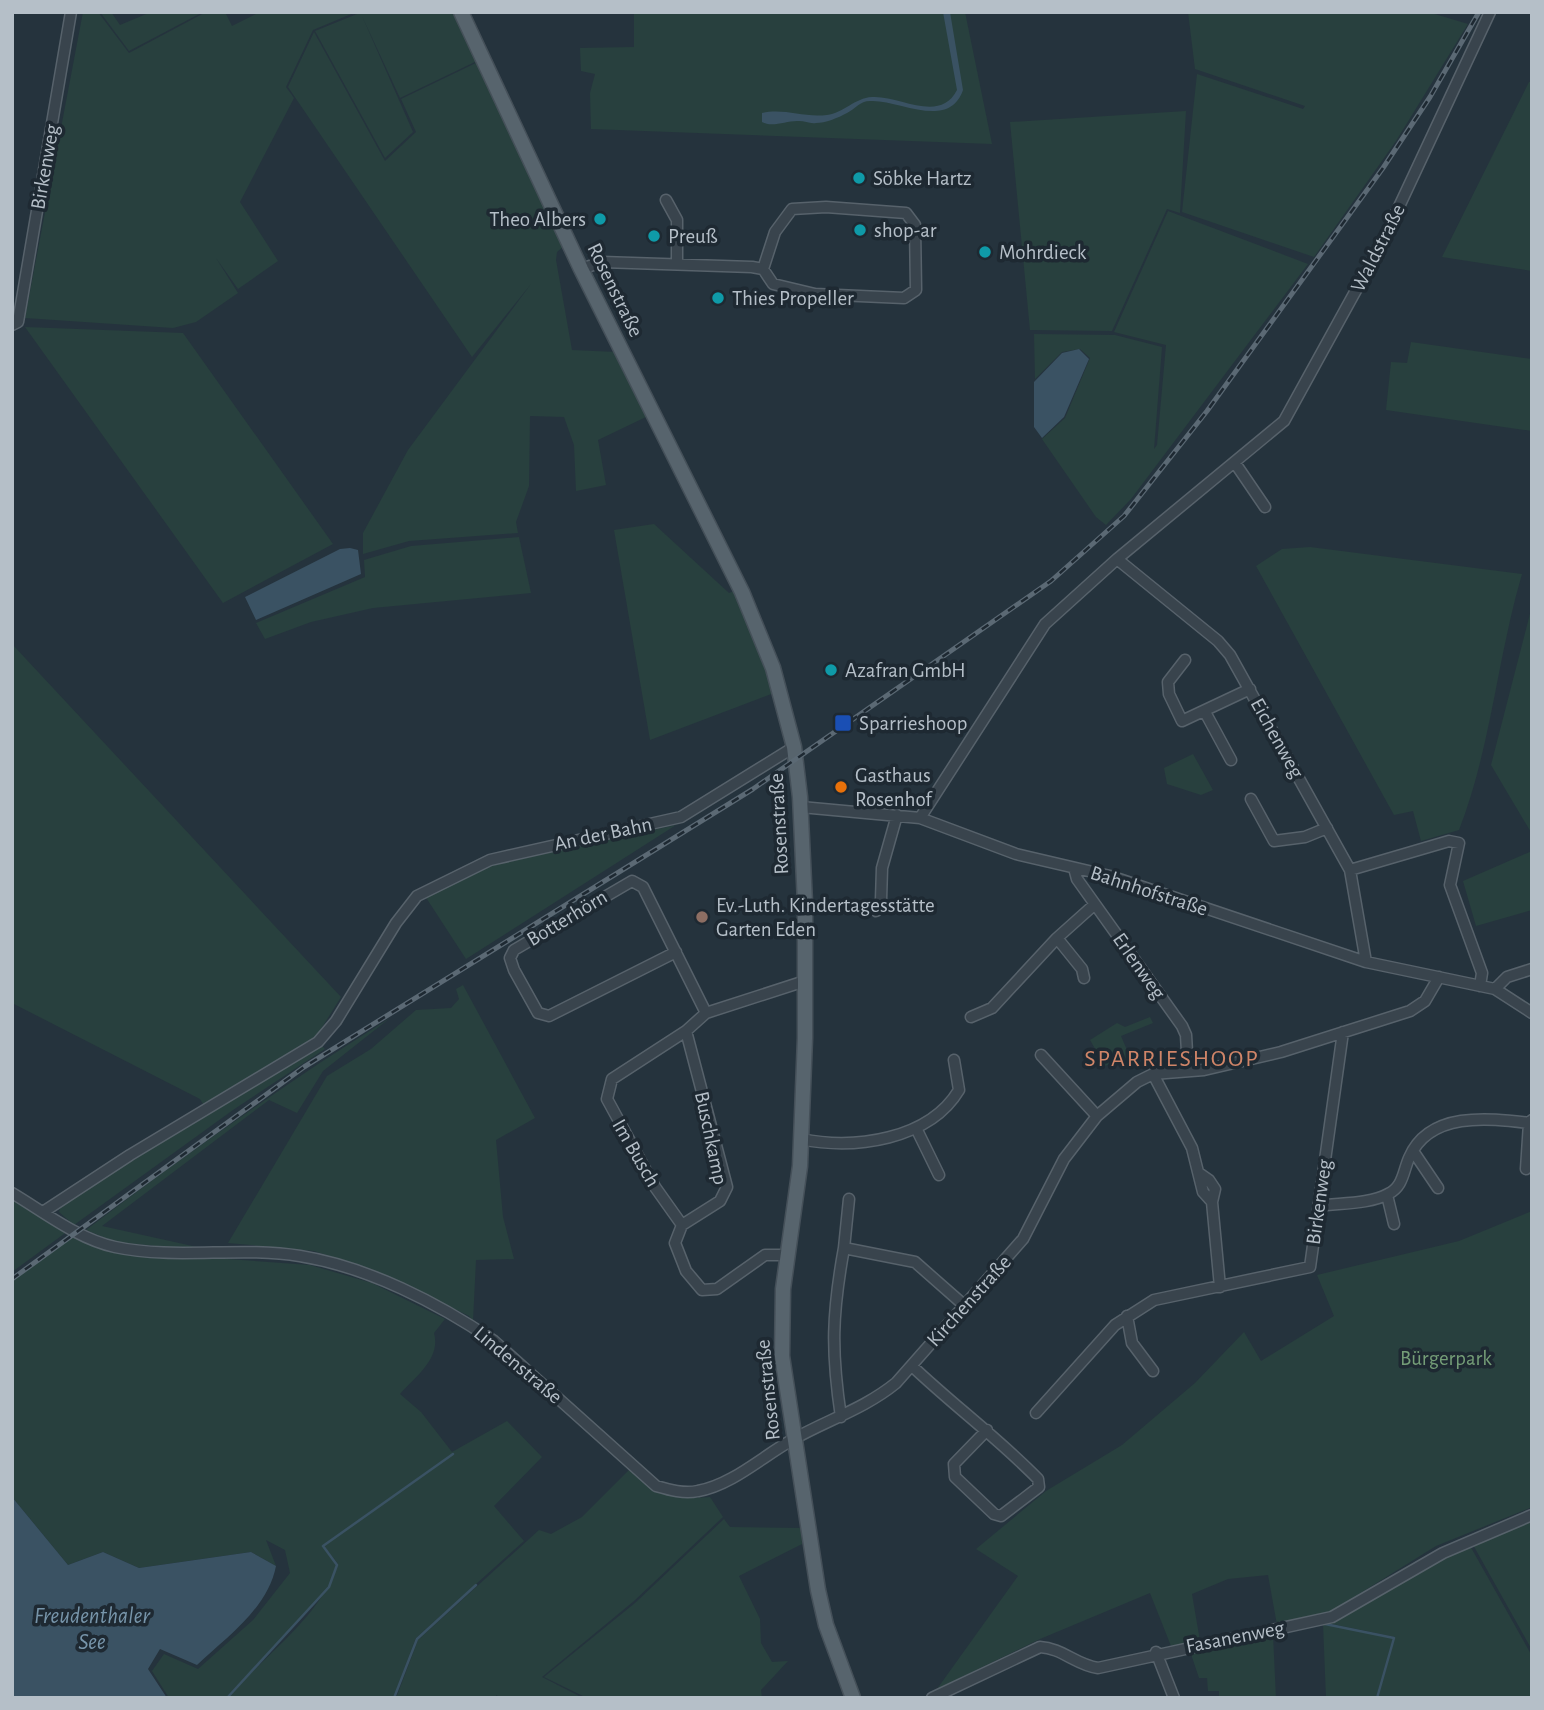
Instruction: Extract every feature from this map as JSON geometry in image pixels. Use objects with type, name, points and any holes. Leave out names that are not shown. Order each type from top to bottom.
[{"type":"main road","name":"Rosenstraße","points":[[461,12],[581,269],[742,592],[773,668],[794,747],[801,807],[805,981],[801,1139],[788,1255],[782,1356],[818,1590],[826,1625],[853,1698]]},
{"type":"street","name":"Birkenweg","points":[[15,323],[71,12]]},
{"type":"street","name":"Waldstraße","points":[[920,818],[1045,624],[1117,559],[1284,421],[1319,362],[1382,243],[1490,12]]},
{"type":"street","points":[[666,200],[677,220],[677,263]]},
{"type":"street","points":[[826,206],[906,213],[915,225],[916,290],[904,298],[815,294],[773,284],[763,269],[775,232],[792,209],[826,206]]},
{"type":"street","points":[[581,269],[602,262],[677,263],[763,269]]},
{"type":"street","points":[[1235,463],[1265,507]]},
{"type":"street","name":"Eichenweg","points":[[1117,559],[1218,640],[1250,689],[1349,870],[1366,962]]},
{"type":"street","points":[[1185,660],[1168,682],[1169,694],[1182,720],[1205,712],[1250,689]]},
{"type":"street","points":[[1205,712],[1231,760]]},
{"type":"street","name":"An der Bahn","points":[[43,1212],[130,1155],[318,1042],[336,1021],[407,908],[417,897],[438,884],[490,860],[681,817],[794,747]]},
{"type":"street","points":[[1251,799],[1274,841],[1305,837],[1327,828]]},
{"type":"street","name":"Bahnhofstraße","points":[[801,807],[920,818],[1016,853],[1110,876],[1366,962],[1495,989]]},
{"type":"street","points":[[876,911],[881,900],[882,868],[897,815]]},
{"type":"street","points":[[1349,870],[1449,841],[1459,843],[1450,885],[1482,973],[1480,986]]},
{"type":"street","name":"Erlenweg","points":[[1074,868],[1077,879],[1182,1026],[1188,1069]]},
{"type":"street","name":"Botterhörn","points":[[676,952],[549,1016],[538,1013],[514,971],[510,958],[514,950],[632,881],[643,887],[676,952],[706,1013]]},
{"type":"street","points":[[971,1017],[992,1008],[1057,938],[1095,904]]},
{"type":"street","points":[[1057,938],[1082,970],[1084,978]]},
{"type":"street","points":[[1532,969],[1507,977],[1495,989],[1532,1013]]},
{"type":"street","name":"Kirchenstraße","points":[[794,1438],[878,1398],[912,1366],[1023,1239],[1064,1159],[1097,1116],[1138,1082],[1153,1074],[1188,1069],[1204,1070],[1281,1052],[1410,1011],[1425,1001],[1439,977]]},
{"type":"street","name":"Im Busch","points":[[682,1224],[655,1187],[607,1099],[612,1079],[685,1031],[706,1013],[805,981]]},
{"type":"street","name":"Buschkamp","points":[[682,1224],[720,1201],[727,1188],[685,1031]]},
{"type":"street","name":"Birkenweg","points":[[1036,1413],[1115,1325],[1154,1300],[1310,1267],[1343,1032]]},
{"type":"street","points":[[1041,1055],[1097,1116]]},
{"type":"street","points":[[801,1139],[866,1143],[916,1128],[949,1106],[959,1090],[954,1060]]},
{"type":"street","points":[[1153,1074],[1192,1148],[1203,1192],[1212,1202],[1220,1287]]},
{"type":"street","points":[[1319,1206],[1387,1195],[1399,1186],[1413,1151],[1425,1136],[1451,1123],[1477,1118],[1530,1121],[1526,1168]]},
{"type":"street","points":[[916,1128],[939,1175]]},
{"type":"street","points":[[1413,1151],[1438,1188]]},
{"type":"street","name":"Lindenstraße","points":[[12,1193],[76,1232],[113,1247],[158,1253],[262,1252],[322,1261],[387,1284],[451,1315],[508,1352],[656,1486],[676,1492],[697,1492],[718,1485],[794,1438]]},
{"type":"street","points":[[1387,1195],[1394,1224]]},
{"type":"street","points":[[841,1417],[833,1362],[833,1305],[844,1248],[849,1199]]},
{"type":"street","points":[[682,1224],[675,1243],[685,1271],[705,1292],[717,1289],[765,1255],[788,1255]]},
{"type":"street","points":[[844,1248],[915,1262],[965,1306]]},
{"type":"street","points":[[1127,1316],[1132,1343],[1153,1371]]},
{"type":"street","points":[[912,1366],[987,1430],[1038,1479],[1039,1487],[1001,1516],[994,1514],[955,1477],[953,1471],[954,1464],[987,1430]]},
{"type":"street","name":"Fasanenweg","points":[[932,1698],[1040,1647],[1053,1647],[1086,1666],[1098,1668],[1332,1616],[1443,1553],[1532,1515]]},
{"type":"street","points":[[1157,1653],[1174,1698]]},
{"type":"green space","points":[[83,12],[98,12],[129,53],[206,12],[225,12],[232,26],[260,12],[356,12],[313,30],[286,87],[294,98],[240,202],[278,261],[238,289],[216,258],[238,293],[196,322],[173,328],[25,318]]},
{"type":"green space","points":[[100,12],[111,12],[120,25],[151,12],[203,12],[129,51]]},
{"type":"green space","points":[[362,12],[452,12],[479,60],[400,98],[362,16],[413,132],[385,158],[315,31]]},
{"type":"green space","points":[[634,12],[965,12],[992,144],[591,129],[590,93],[595,74],[581,71],[580,48],[634,47]]},
{"type":"green space","points":[[1188,12],[1428,12],[1468,24],[1396,141],[1314,257],[1182,212],[1197,74],[1303,109],[1305,106],[1195,69]]},
{"type":"green space","points":[[314,32],[385,161],[416,132],[401,99],[480,61],[565,245],[557,252],[556,260],[572,350],[616,352],[648,416],[598,440],[606,485],[576,491],[574,445],[564,417],[530,416],[529,486],[516,522],[518,533],[409,541],[363,554],[363,533],[408,450],[531,284],[472,357],[288,87]]},
{"type":"green space","points":[[1529,82],[1532,82],[1532,271],[1442,257]]},
{"type":"green space","points":[[1186,111],[1180,213],[1167,209],[1112,331],[1030,330],[1010,122]]},
{"type":"green space","points":[[1168,211],[1308,264],[1131,499],[1106,525],[1096,517],[1042,439],[1065,418],[1090,358],[1080,349],[1062,352],[1035,379],[1034,334],[1115,335],[1162,347],[1154,449],[1157,445],[1166,345],[1114,332]]},
{"type":"green space","points":[[25,327],[183,333],[333,544],[223,603]]},
{"type":"green space","points":[[1411,342],[1532,359],[1532,431],[1386,410],[1391,362],[1407,363]]},
{"type":"green space","points":[[654,524],[729,593],[734,591],[768,669],[774,693],[650,740],[614,530]]},
{"type":"green space","points":[[519,537],[531,593],[373,608],[311,622],[265,639],[256,623],[365,577],[364,560],[411,546]]},
{"type":"green space","points":[[1310,547],[1522,574],[1479,767],[1459,830],[1421,841],[1413,811],[1394,815],[1256,566],[1282,549]]},
{"type":"green space","points":[[1532,606],[1532,834],[1491,765]]},
{"type":"green space","points":[[12,644],[341,997],[316,1037],[206,1109],[200,1099],[12,1003]]},
{"type":"green space","points":[[1193,754],[1213,790],[1201,795],[1167,784],[1164,768]]},
{"type":"green space","points":[[676,825],[466,959],[425,896],[490,866]]},
{"type":"green space","points":[[1532,851],[1532,910],[1476,926],[1463,881]]},
{"type":"green space","points":[[463,985],[535,1118],[496,1140],[503,1217],[514,1259],[476,1260],[473,1321],[469,1316],[378,1272],[314,1251],[228,1243],[327,1076],[371,1049],[416,1010],[451,1008],[459,999],[456,989]]},
{"type":"green space","points":[[1150,1017],[1153,1023],[1121,1036],[1130,1057],[1105,1066],[1090,1040],[1117,1023],[1125,1027]]},
{"type":"green space","points":[[390,1018],[323,1071],[297,1113],[269,1100],[102,1226],[197,1247],[187,1249],[115,1242],[86,1230],[235,1121]]},
{"type":"green space","points":[[319,1043],[325,1049],[233,1110],[74,1225],[59,1212],[62,1202]]},
{"type":"green space","points":[[12,1197],[68,1231],[12,1272]]},
{"type":"green space","name":"Bürgerpark","points":[[1532,1211],[1532,1507],[1436,1546],[1330,1612],[1277,1625],[1268,1575],[1228,1579],[1192,1594],[1200,1641],[1171,1646],[1150,1593],[1040,1639],[937,1689],[1018,1576],[976,1549],[1046,1491],[1122,1445],[1195,1383],[1244,1332],[1261,1361],[1334,1316],[1317,1275],[1459,1241]]},
{"type":"green space","points":[[74,1235],[78,1240],[116,1251],[310,1265],[372,1283],[445,1319],[434,1333],[431,1359],[400,1394],[421,1412],[452,1452],[507,1421],[542,1457],[494,1506],[524,1541],[416,1638],[393,1698],[228,1698],[305,1619],[324,1593],[226,1698],[169,1698],[152,1671],[164,1654],[198,1669],[253,1620],[290,1573],[285,1550],[266,1540],[276,1566],[251,1552],[139,1568],[103,1552],[68,1565],[12,1497],[12,1281]],"holes":[[[453,1453],[324,1546],[338,1564],[332,1578],[336,1565],[322,1546]]]},
{"type":"green space","points":[[629,1470],[648,1484],[666,1492],[686,1497],[710,1497],[723,1517],[634,1601],[542,1677],[583,1698],[502,1698],[496,1695],[497,1698],[396,1698],[418,1640],[539,1530],[551,1534],[582,1517]]},
{"type":"green space","points":[[724,1519],[730,1527],[801,1528],[802,1544],[739,1576],[760,1619],[761,1643],[772,1662],[788,1661],[761,1690],[762,1698],[587,1698],[544,1677],[635,1603]]},
{"type":"green space","points":[[1532,1519],[1532,1650],[1472,1543]]},
{"type":"green space","points":[[1469,1544],[1532,1656],[1532,1698],[1378,1698],[1395,1637],[1327,1623]]},
{"type":"green space","points":[[1323,1624],[1393,1638],[1376,1698],[1326,1698]]},
{"type":"green space","points":[[1273,1634],[1276,1698],[1219,1698],[1219,1691],[1208,1691],[1207,1678],[1199,1678],[1190,1651]]},
{"type":"water","points":[[943,12],[950,12],[963,90],[956,102],[946,109],[922,110],[866,101],[840,117],[823,122],[762,122],[762,113],[827,115],[872,97],[930,107],[950,100],[957,90]]},
{"type":"water","points":[[1079,349],[1089,359],[1064,417],[1042,438],[1034,427],[1034,382],[1062,353]]},
{"type":"water","points":[[340,549],[358,550],[361,574],[256,620],[245,597]]},
{"type":"water","name":"Freudenthaler See","points":[[12,1497],[68,1565],[103,1552],[139,1568],[251,1552],[276,1566],[272,1581],[245,1621],[197,1665],[160,1649],[148,1669],[167,1698],[12,1698]]},
{"type":"waterway","points":[[227,1698],[329,1587],[337,1565],[323,1546],[453,1454]]},
{"type":"waterway","points":[[394,1698],[417,1639],[476,1585]]},
{"type":"waterway","points":[[1325,1624],[1394,1638],[1377,1698]]},
{"type":"railway","points":[[12,1279],[304,1067],[753,789],[1051,581],[1124,516],[1207,411],[1383,168],[1430,97],[1479,12]]},
{"type":"place","name":"Söbke Hartz","points":[[859,178]]},
{"type":"place","name":"Theo Albers","points":[[600,219]]},
{"type":"place","name":"shop-ar","points":[[860,230]]},
{"type":"place","name":"Preuß","points":[[654,236]]},
{"type":"place","name":"Mohrdieck","points":[[985,252]]},
{"type":"place","name":"Thies Propeller","points":[[718,298]]},
{"type":"place","name":"Azafran GmbH","points":[[831,670]]},
{"type":"place","name":"Sparrieshoop","points":[[843,723]]},
{"type":"place","name":"Gasthaus Rosenhof","points":[[841,787]]},
{"type":"place","name":"Ev.-Luth. Kindertagesstätte Garten Eden","points":[[702,917]]},
{"type":"district","name":"SPARRIESHOOP","points":[[1172,1059]]}]
